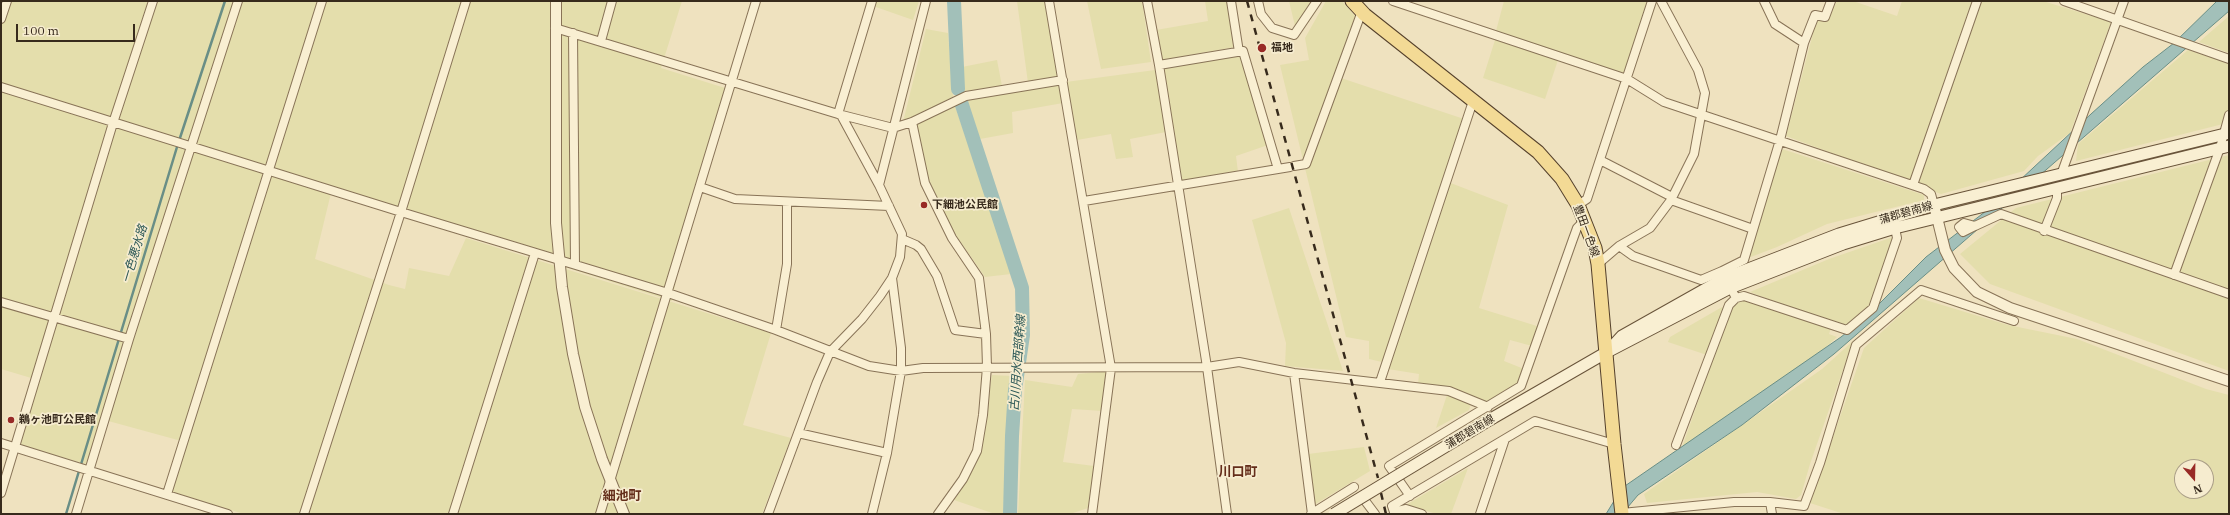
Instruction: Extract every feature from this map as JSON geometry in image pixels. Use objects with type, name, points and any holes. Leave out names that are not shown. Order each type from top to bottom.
[{"type":"main road","name":"豊田一色線","points":[[1352,1],[1362,11],[1538,152],[1562,179],[1578,205],[1595,248],[1598,264],[1614,444],[1622,514]]},
{"type":"main road","name":"蒲郡碧南線","points":[[1607,352],[1622,336],[1724,274],[1839,234],[1934,206],[2062,172],[2226,134]]},
{"type":"main road","name":"蒲郡碧南線","points":[[1334,514],[1491,419],[1607,352],[1733,293],[1843,244],[1937,217],[2224,147]]},
{"type":"street","points":[[1,20],[7,1]]},
{"type":"street","points":[[1,493],[53,317],[152,1]]},
{"type":"street","points":[[76,514],[129,340],[238,1]]},
{"type":"street","points":[[167,494],[322,1]]},
{"type":"street","points":[[304,514],[401,212],[466,1]]},
{"type":"street","points":[[556,1],[556,200],[558,259],[573,354],[585,407],[610,482],[624,514]]},
{"type":"street","points":[[601,41],[612,1]]},
{"type":"street","points":[[600,514],[733,81],[756,1]]},
{"type":"street","points":[[768,514],[817,382],[830,352],[862,320],[892,278],[900,257],[902,239],[889,206],[840,114],[872,1]]},
{"type":"street","points":[[879,185],[926,1]]},
{"type":"street","points":[[1050,1],[1111,368],[1092,514]]},
{"type":"street","points":[[1147,1],[1159,65],[1207,367],[1227,514]]},
{"type":"street","points":[[1231,1],[1239,52]]},
{"type":"street","points":[[1258,1],[1261,14],[1272,28],[1294,35],[1317,1]]},
{"type":"street","points":[[1393,1],[1627,79],[1664,102],[1913,185],[1931,194],[1946,250],[1954,268],[1963,279],[1984,296],[2010,308],[2229,381]]},
{"type":"street","points":[[1578,205],[1587,199],[1652,1]]},
{"type":"street","points":[[1598,264],[1618,246],[1650,228],[1671,198],[1694,154],[1705,93],[1698,70],[1661,1]]},
{"type":"street","points":[[1764,1],[1774,24],[1804,43]]},
{"type":"street","points":[[1618,246],[1632,256],[1701,280],[1724,274],[1744,260],[1780,140],[1804,43],[1815,15],[1825,17],[1831,1]]},
{"type":"street","points":[[1913,185],[1977,1]]},
{"type":"street","points":[[2064,1],[2229,59]]},
{"type":"street","points":[[2062,172],[2124,1]]},
{"type":"street","points":[[1084,201],[1178,184],[1306,164],[1362,11]]},
{"type":"street","points":[[556,28],[840,114],[893,128],[912,122],[966,96],[1063,80]]},
{"type":"street","points":[[572,33],[575,264]]},
{"type":"street","points":[[1159,65],[1243,51],[1278,168]]},
{"type":"street","points":[[1,87],[401,212],[668,293],[776,330],[869,366],[901,371],[923,368],[987,367],[1207,367],[1239,362],[1294,373],[1449,391],[1488,406]]},
{"type":"street","points":[[1380,382],[1473,101]]},
{"type":"street","points":[[2174,275],[2224,147],[2229,115]]},
{"type":"street","points":[[912,122],[925,183],[952,238],[979,278],[986,334],[987,367],[983,415],[977,451],[963,479],[938,514]]},
{"type":"street","points":[[1600,160],[1671,198],[1753,229]]},
{"type":"street","points":[[700,187],[735,199],[889,206]]},
{"type":"street","points":[[2044,230],[2057,198],[2056,188]]},
{"type":"street","points":[[776,330],[787,264],[787,202]]},
{"type":"street","points":[[1975,226],[2002,214],[2229,294]]},
{"type":"street","points":[[1410,496],[1390,466],[1521,386],[1577,228],[1584,220]]},
{"type":"street","points":[[1733,293],[1847,330],[1873,308],[1898,238],[1895,228]]},
{"type":"street","points":[[902,239],[916,244],[921,249],[937,276],[955,330],[986,334]]},
{"type":"street","points":[[453,514],[535,253]]},
{"type":"street","points":[[1676,445],[1733,293],[1724,274]]},
{"type":"street","points":[[872,514],[887,453],[901,371],[901,348],[892,278]]},
{"type":"street","points":[[1622,514],[1734,502],[1770,502],[1804,506],[1820,463],[1856,345],[1921,290],[2014,321]]},
{"type":"street","points":[[1,302],[129,340]]},
{"type":"street","points":[[1294,373],[1312,514],[1354,487]]},
{"type":"street","points":[[1422,514],[1406,509],[1394,512],[1392,506],[1535,421],[1614,444]]},
{"type":"street","points":[[798,433],[887,453]]},
{"type":"street","points":[[1480,514],[1505,439]]},
{"type":"street","points":[[1,443],[228,514]]},
{"type":"street","points":[[1366,502],[1375,514]]},
{"type":"street","points":[[1770,502],[1772,514]]},
{"type":"shaded area","points":[[1,1],[682,1],[661,68],[725,88],[694,188],[672,301],[331,193],[315,259],[389,285],[405,289],[409,268],[449,276],[466,238],[771,333],[743,425],[791,438],[762,514],[244,514],[172,492],[185,442],[101,419],[86,464],[19,445],[38,380],[1,369]]},
{"type":"shaded area","points":[[874,1],[919,1],[913,20],[873,6]]},
{"type":"shaded area","points":[[1017,1],[1045,1],[1059,77],[1028,83]]},
{"type":"shaded area","points":[[1087,1],[1142,1],[1151,62],[1101,69]]},
{"type":"shaded area","points":[[1205,1],[1228,1],[1235,47],[1161,60],[1156,30],[1208,21]]},
{"type":"shaded area","points":[[1289,1],[1314,1],[1301,23],[1295,26]]},
{"type":"shaded area","points":[[1326,1],[1342,1],[1355,16],[1338,77],[1464,119],[1382,362],[1369,359],[1369,341],[1346,337],[1280,65],[1309,60],[1305,38]]},
{"type":"shaded area","points":[[1504,1],[1649,1],[1625,74],[1496,31]]},
{"type":"shaded area","points":[[1837,1],[1853,1],[1897,16],[1902,1],[2043,1],[2111,22],[2070,133],[2038,156],[2024,171],[1941,194],[1786,136],[1816,22],[1829,17]]},
{"type":"shaded area","points":[[2229,16],[2229,53],[2199,42]]},
{"type":"shaded area","points":[[926,29],[948,33],[953,97],[903,122]]},
{"type":"shaded area","points":[[1495,40],[1558,60],[1545,99],[1483,78]]},
{"type":"shaded area","points":[[2188,50],[2229,63],[2229,106],[2223,124],[2076,161],[2078,144]]},
{"type":"shaded area","points":[[1241,53],[1268,145],[1236,156],[1238,172],[1180,182],[1160,66]]},
{"type":"shaded area","points":[[997,60],[1002,86],[963,94],[962,67]]},
{"type":"shaded area","points":[[1155,70],[1166,132],[1130,139],[1133,157],[1116,159],[1111,134],[1077,140],[1066,82]]},
{"type":"shaded area","points":[[1061,83],[1063,103],[1012,112],[1013,133],[980,139],[966,98]]},
{"type":"shaded area","points":[[955,106],[1011,274],[985,277],[955,234],[929,180],[916,125]]},
{"type":"shaded area","points":[[1782,149],[1924,195],[1924,200],[1827,224],[1777,247],[1748,258]]},
{"type":"shaded area","points":[[2229,155],[2229,371],[1990,284],[1960,254],[2016,208]]},
{"type":"shaded area","points":[[1448,182],[1508,205],[1479,308],[1540,327],[1532,346],[1510,340],[1504,361],[1524,369],[1520,383],[1488,402],[1451,388],[1418,384],[1419,374],[1388,369]]},
{"type":"shaded area","points":[[1289,208],[1343,371],[1285,366],[1286,343],[1252,220]]},
{"type":"shaded area","points":[[1893,237],[1869,308],[1846,328],[1750,292],[1829,259]]},
{"type":"shaded area","points":[[1745,298],[1831,328],[1829,334],[1837,337],[1786,383],[1680,453],[1731,308]]},
{"type":"shaded area","points":[[1919,298],[2008,325],[2077,339],[2206,389],[2229,395],[2229,514],[1844,514],[1810,503],[1864,348]]},
{"type":"shaded area","points":[[1722,307],[1724,310],[1707,355],[1668,342],[1670,337]]},
{"type":"shaded area","points":[[1853,341],[1810,464],[1801,495],[1796,499],[1757,492],[1647,503],[1644,494],[1822,369]]},
{"type":"shaded area","points":[[1108,371],[1103,411],[1072,409],[1063,462],[1094,466],[1088,508],[1070,514],[1018,514],[1025,380],[1072,387],[1078,374]]},
{"type":"shaded area","points":[[992,375],[1012,376],[1003,514],[995,514],[954,500],[980,450]]},
{"type":"shaded area","points":[[1447,395],[1471,403],[1469,410],[1436,428]]},
{"type":"shaded area","points":[[1364,447],[1370,471],[1314,505],[1308,454]]},
{"type":"shaded area","points":[[1468,468],[1451,514],[1437,514],[1406,505]]},
{"type":"water","points":[[2217,1],[2229,1],[2229,11],[1834,354],[1742,425],[1638,495],[1622,514],[1606,514],[1622,488],[1841,337],[1867,316],[1926,257],[1990,208],[2143,67],[2174,43]]},
{"type":"waterway","name":"一色悪水路","points":[[66,514],[177,147],[225,1]]},
{"type":"waterway","name":"古川用水西部幹線","points":[[954,1],[958,89]]},
{"type":"waterway","name":"古川用水西部幹線","points":[[961,102],[1022,288],[1023,335],[1015,390],[1010,514]]},
{"type":"railway","points":[[1247,1],[1378,478]]},
{"type":"railway","points":[[1381,493],[1386,514]]},
{"type":"place","name":"福地","points":[[1262,48]]},
{"type":"place","name":"下細池公民館","points":[[924,205]]},
{"type":"place","name":"鵜ヶ池町公民館","points":[[11,420]]},
{"type":"district","name":"川口町","points":[[1238,472]]},
{"type":"district","name":"細池町","points":[[622,496]]}]
